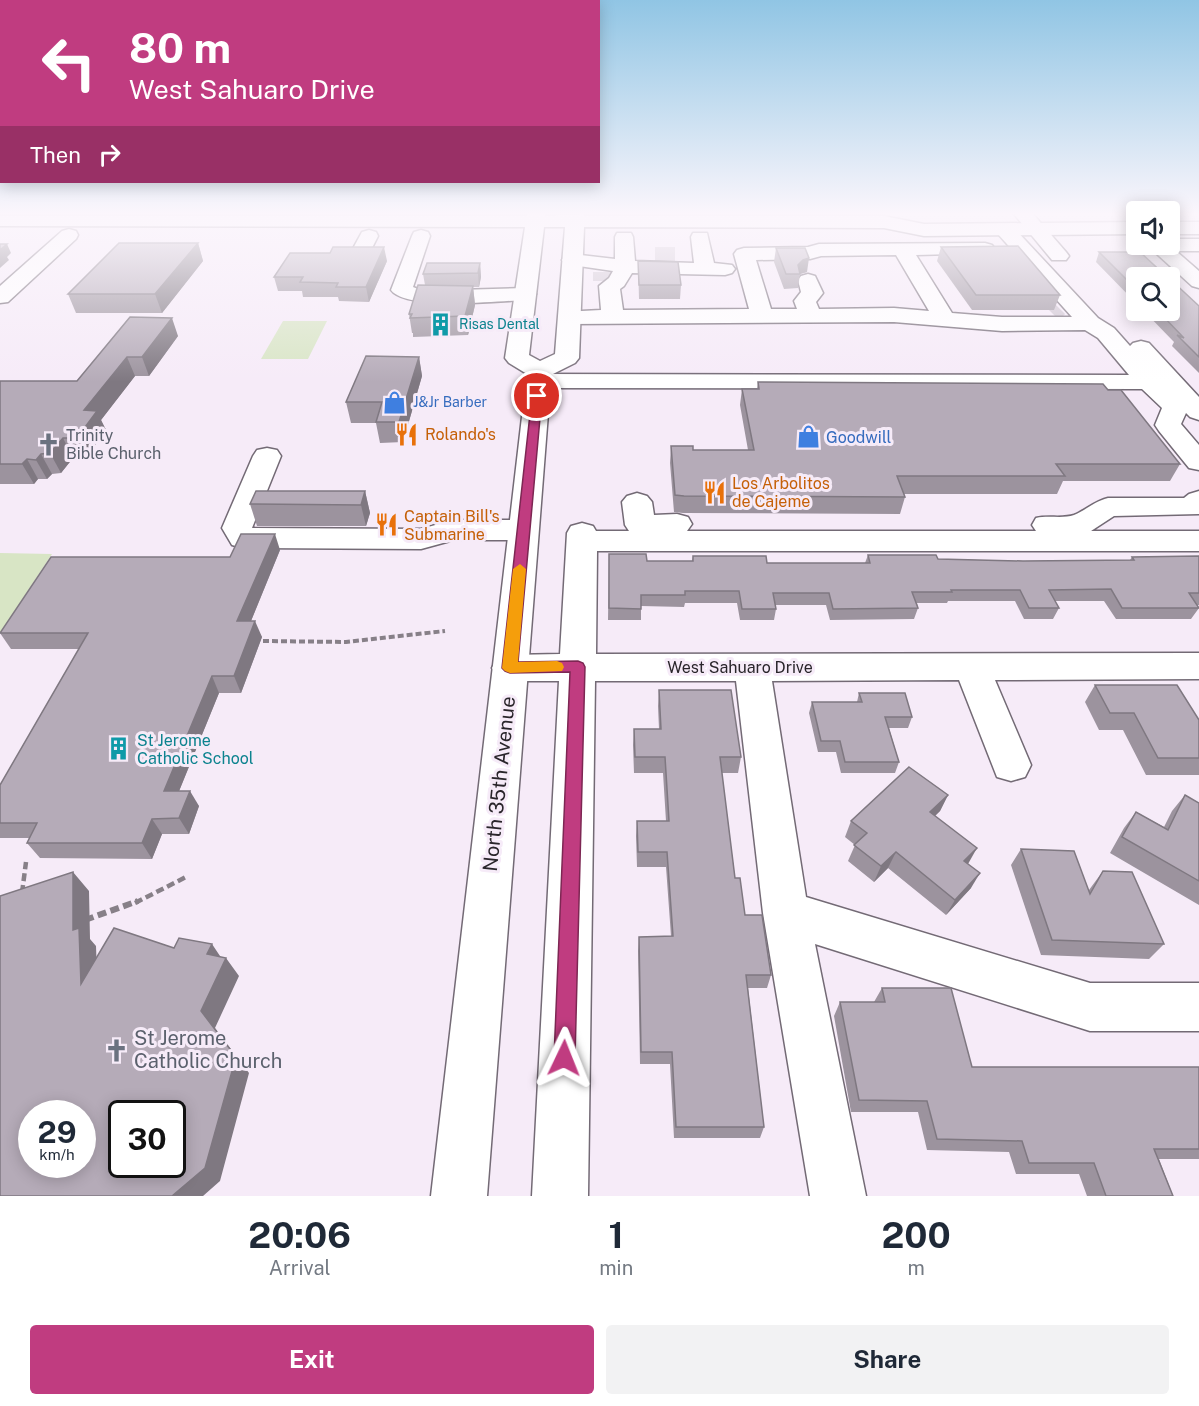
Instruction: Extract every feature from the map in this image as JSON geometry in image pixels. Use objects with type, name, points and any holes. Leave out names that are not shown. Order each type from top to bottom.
[{"type":"main road","points":[[0,297],[30,270]]},
{"type":"main road","points":[[409,270],[402,290],[421,297],[525,294]]},
{"type":"main road","points":[[528,270],[517,358],[539,376],[1149,382]]},
{"type":"main road","points":[[539,376],[567,358],[572,270]]},
{"type":"main road","points":[[585,270],[607,286],[729,301],[762,316],[894,315],[1027,324],[1099,316]]},
{"type":"main road","points":[[570,307],[618,282],[620,270]]},
{"type":"main road","points":[[741,270],[750,276]]},
{"type":"main road","points":[[748,270],[762,316]]},
{"type":"main road","points":[[915,270],[945,320]]},
{"type":"main road","points":[[1036,270],[1059,305],[1099,316],[1199,412]]},
{"type":"main road","points":[[1185,270],[1199,282]]},
{"type":"main road","points":[[729,301],[734,283],[750,276]]},
{"type":"main road","points":[[808,280],[812,293],[805,301],[811,316]]},
{"type":"main road","points":[[1027,324],[1059,305]]},
{"type":"main road","points":[[1099,316],[1106,333],[1149,382],[1175,406],[1168,425],[1199,462]]},
{"type":"main road","name":"North 35th Avenue","points":[[459,1196],[539,376]]},
{"type":"main road","points":[[267,456],[237,528],[243,538],[421,539],[453,530],[523,530]]},
{"type":"main road","points":[[637,502],[640,525],[1079,525],[1108,507],[1192,507],[1199,500]]},
{"type":"main road","points":[[560,1196],[582,537],[1199,542]]},
{"type":"main road","points":[[971,666],[1011,765]]},
{"type":"main road","name":"West Sahuaro Drive","points":[[510,668],[1199,666]]},
{"type":"main road","points":[[752,668],[786,913],[838,1196]]},
{"type":"main road","points":[[786,913],[1090,1007],[1199,1007]]},
{"type":"path","points":[[263,641],[346,642],[445,631]]},
{"type":"path","points":[[23,901],[26,862]]},
{"type":"path","points":[[80,922],[128,906],[186,877]]},
{"type":"path","points":[[11,895],[22,891]]},
{"type":"green space","points":[[283,321],[327,321],[308,359],[261,359]]},
{"type":"green space","points":[[0,553],[52,554],[0,633]]},
{"type":"building","points":[[92,270],[175,270],[155,294],[68,294]]},
{"type":"building","points":[[279,270],[374,270],[366,287],[336,287],[338,283],[300,282],[303,277],[274,277]]},
{"type":"building","points":[[425,270],[479,270],[478,273],[423,274]]},
{"type":"building","points":[[638,270],[679,270],[681,285],[639,285]]},
{"type":"building","points":[[784,270],[799,270],[800,274],[786,274]]},
{"type":"building","points":[[958,270],[1038,270],[1060,295],[976,295]]},
{"type":"building","points":[[1117,270],[1126,270],[1126,279]]},
{"type":"building","points":[[418,285],[473,286],[465,316],[410,318],[412,314],[409,314]]},
{"type":"building","points":[[1180,288],[1199,306],[1199,357],[1177,335],[1184,338],[1168,321],[1180,321]]},
{"type":"building","points":[[130,317],[172,318],[142,357],[127,357],[84,410],[97,411],[77,438],[63,438],[50,453],[41,454],[36,460],[27,459],[22,464],[0,464],[0,381],[77,381]]},
{"type":"building","points":[[366,356],[419,357],[399,422],[376,422],[382,402],[346,402]]},
{"type":"building","points":[[758,382],[1103,384],[1108,390],[1121,390],[1180,464],[1056,464],[1065,476],[897,476],[905,497],[675,495],[671,446],[693,446],[693,450],[754,450],[742,389],[759,389]]},
{"type":"building","points":[[256,491],[365,491],[361,505],[250,504]]},
{"type":"building","name":"St Jerome Catholic School","points":[[241,534],[275,534],[237,621],[255,621],[234,676],[212,676],[164,791],[190,791],[179,818],[152,819],[142,843],[27,843],[37,823],[0,823],[0,785],[88,633],[0,633],[51,557],[230,557]]},
{"type":"building","points":[[609,554],[646,554],[647,561],[693,561],[693,556],[766,556],[767,563],[870,563],[868,555],[936,555],[938,559],[1023,561],[1134,560],[1132,557],[1199,556],[1199,593],[1189,593],[1199,608],[1122,608],[1111,589],[1049,590],[1059,608],[1029,608],[1020,590],[951,590],[952,592],[912,592],[918,608],[833,609],[829,593],[773,593],[776,609],[742,609],[739,591],[685,591],[685,595],[641,595],[641,609],[609,608]]},
{"type":"building","points":[[1095,685],[1177,685],[1199,720],[1199,758],[1158,758],[1134,713],[1110,713]]},
{"type":"building","points":[[659,690],[731,690],[741,757],[720,757],[735,878],[740,878],[745,915],[762,915],[771,975],[746,975],[764,1127],[676,1127],[672,1052],[641,1052],[639,937],[673,936],[667,852],[638,852],[637,821],[669,821],[665,757],[635,757],[634,729],[661,729]]},
{"type":"building","points":[[859,693],[905,693],[912,717],[885,717],[899,762],[845,762],[840,741],[821,741],[812,702],[862,702]]},
{"type":"building","points":[[909,767],[948,795],[930,812],[977,848],[964,861],[980,873],[955,900],[896,852],[881,866],[854,845],[867,833],[851,821]]},
{"type":"building","points":[[1185,795],[1199,803],[1199,881],[1122,837],[1136,812],[1168,830]]},
{"type":"building","points":[[1021,849],[1074,851],[1090,894],[1103,871],[1132,872],[1164,944],[1052,940]]},
{"type":"building","name":"St Jerome Catholic Church","points":[[73,872],[73,930],[79,928],[81,984],[114,928],[174,948],[179,938],[212,944],[207,954],[226,958],[201,1011],[236,1057],[205,1168],[172,1196],[0,1196],[0,896]]},
{"type":"building","points":[[882,988],[951,988],[972,1067],[1199,1067],[1199,1149],[1154,1149],[1173,1196],[1106,1196],[1094,1163],[1029,1163],[1022,1141],[937,1139],[927,1101],[859,1100],[840,1002],[885,1002]]},
{"type":"tunnel","points":[[603,272],[603,281]]},
{"type":"tunnel","points":[[1052,313],[1058,307]]},
{"type":"slow traffic","points":[[520,569],[510,668],[557,667]]},
{"type":"place","name":"Risas Dental","points":[[441,324]]},
{"type":"place","name":"J&Jr Barber","points":[[395,402]]},
{"type":"place","name":"Rolando's","points":[[407,434]]},
{"type":"place","name":"Goodwill","points":[[808,437]]},
{"type":"place","name":"Trinity Bible Church","points":[[48,444]]},
{"type":"place","name":"Los Arbolitos de Cajeme","points":[[714,492]]},
{"type":"place","name":"Captain Bill's Submarine","points":[[386,525]]},
{"type":"place","name":"St Jerome Catholic School","points":[[119,749]]},
{"type":"place","name":"St Jerome Catholic Church","points":[[116,1050]]},
{"type":"route","points":[[537,396],[510,668],[578,667],[564,1058]]}]
